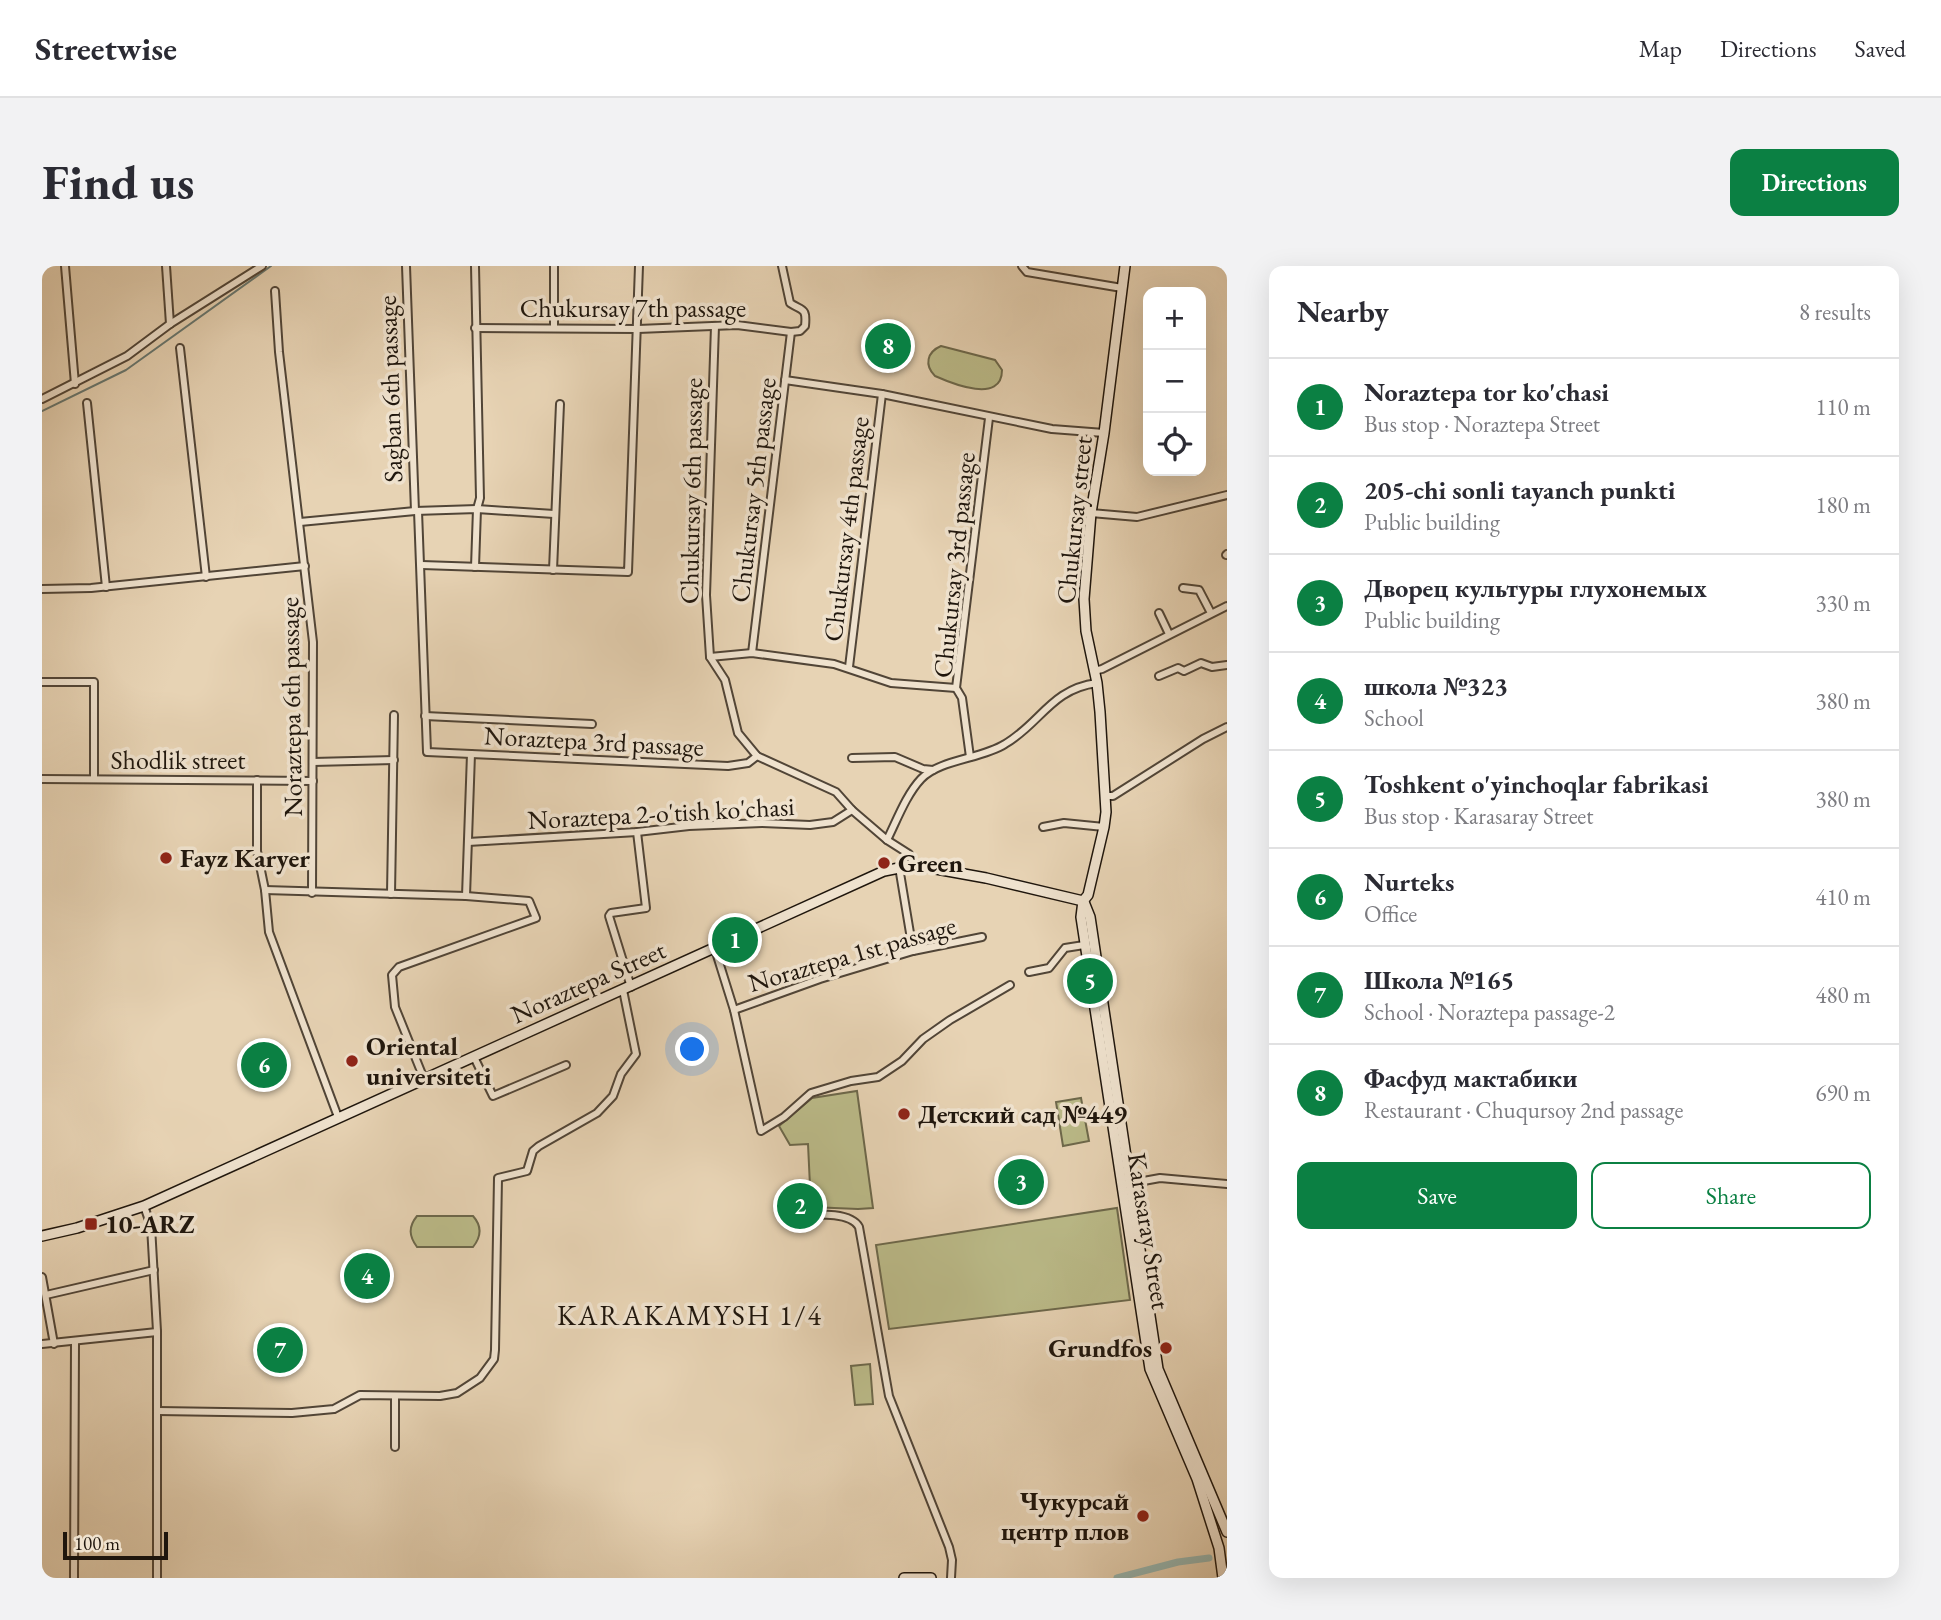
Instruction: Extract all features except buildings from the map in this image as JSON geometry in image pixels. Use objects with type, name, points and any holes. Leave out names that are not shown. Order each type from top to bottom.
[{"type":"main road","name":"Chukursay street","points":[[1083,901],[1088,895],[1104,827],[1106,796],[1097,683],[1084,607],[1091,513],[1125,266]]},
{"type":"main road","name":"Noraztepa Street","points":[[42,1236],[77,1228],[144,1206],[715,949],[868,876],[914,864],[1083,901]]},
{"type":"main road","name":"Karasaray Street","points":[[1083,901],[1081,917],[1084,945],[1158,1368],[1227,1532]]},
{"type":"main road","name":"Karasaray Street","points":[[1083,901],[1090,917],[1150,1369],[1197,1479],[1219,1548],[1223,1578]]},
{"type":"main road","points":[[904,1578],[931,1578]]},
{"type":"street","points":[[65,266],[75,384]]},
{"type":"street","points":[[166,266],[170,324]]},
{"type":"street","points":[[42,399],[127,356],[170,324],[262,266]]},
{"type":"street","name":"Sagban 6th passage","points":[[406,266],[416,511],[422,565],[427,752]]},
{"type":"street","points":[[475,266],[480,498],[477,509],[475,567]]},
{"type":"street","points":[[554,266],[554,328]]},
{"type":"street","points":[[422,565],[628,572],[639,266]]},
{"type":"street","name":"Chukursay 5th passage","points":[[752,653],[791,332],[800,331],[804,326],[802,308],[790,303],[782,266]]},
{"type":"street","points":[[1023,266],[1027,272],[1122,288]]},
{"type":"street","name":"Noraztepa 6th passage","points":[[275,291],[279,352],[313,642],[312,893]]},
{"type":"street","name":"Chukursay 7th passage","points":[[475,328],[638,329],[715,326],[765,327],[791,332]]},
{"type":"street","name":"Chukursay 6th passage","points":[[710,657],[706,596],[715,326]]},
{"type":"street","points":[[180,348],[206,577]]},
{"type":"street","points":[[785,380],[882,394],[1052,429],[1104,433]]},
{"type":"street","name":"Chukursay 4th passage","points":[[849,667],[882,394]]},
{"type":"street","points":[[87,402],[106,587]]},
{"type":"street","points":[[553,570],[560,404]]},
{"type":"street","name":"Chukursay 3rd passage","points":[[970,757],[962,698],[956,688],[989,418]]},
{"type":"street","points":[[1091,513],[1137,517],[1227,495]]},
{"type":"street","points":[[300,522],[416,511],[477,509],[554,514]]},
{"type":"street","points":[[42,589],[106,587],[305,566]]},
{"type":"street","points":[[1183,588],[1199,590],[1211,613]]},
{"type":"street","points":[[1094,671],[1227,606]]},
{"type":"street","points":[[1159,614],[1169,634]]},
{"type":"street","points":[[914,864],[909,854],[887,840],[852,810],[836,792],[758,756],[738,733],[725,680],[710,657],[752,653],[849,667],[891,683],[956,688]]},
{"type":"street","points":[[1159,676],[1178,668],[1184,671],[1201,663],[1212,667],[1227,665]]},
{"type":"street","points":[[42,682],[94,682],[93,779]]},
{"type":"street","points":[[887,840],[922,778],[935,770],[1005,744],[1037,719],[1060,695],[1097,683]]},
{"type":"street","points":[[391,894],[394,715]]},
{"type":"street","points":[[425,716],[592,724]]},
{"type":"street","points":[[1106,796],[1113,796],[1203,739],[1227,727]]},
{"type":"street","name":"Noraztepa 3rd passage","points":[[427,752],[728,766],[748,763],[758,756]]},
{"type":"street","points":[[466,896],[471,754]]},
{"type":"street","points":[[852,758],[895,757],[923,769],[935,770]]},
{"type":"street","points":[[313,762],[394,760]]},
{"type":"street","name":"Shodlik street","points":[[42,779],[313,780]]},
{"type":"street","points":[[257,780],[257,851],[265,890],[269,932],[338,1117]]},
{"type":"street","name":"Noraztepa 2-o'tish ko'chasi","points":[[468,842],[637,832],[689,826],[762,823],[810,825],[832,822],[852,810]]},
{"type":"street","points":[[1042,827],[1064,823],[1104,827]]},
{"type":"street","points":[[158,1411],[292,1413],[334,1409],[360,1395],[395,1397],[457,1393],[480,1377],[494,1359],[498,1178],[529,1170],[533,1151],[597,1113],[612,1096],[621,1074],[636,1056],[627,989],[609,916],[611,913],[646,908],[637,832]]},
{"type":"street","points":[[899,867],[913,951]]},
{"type":"street","points":[[265,890],[527,900],[536,918],[399,967],[392,975],[396,1007],[424,1079]]},
{"type":"street","name":"Noraztepa 1st passage","points":[[734,1010],[820,979],[913,951],[982,937]]},
{"type":"street","points":[[1029,972],[1049,968],[1065,948],[1084,945]]},
{"type":"street","points":[[715,949],[734,1010],[761,1130],[784,1117],[811,1093],[851,1081],[878,1077],[902,1061],[923,1039],[950,1020],[1010,985]]},
{"type":"street","points":[[474,1056],[493,1096],[566,1065]]},
{"type":"street","points":[[1126,1184],[1160,1178],[1227,1184]]},
{"type":"street","points":[[144,1206],[151,1226],[157,1332],[157,1578]]},
{"type":"street","points":[[789,1215],[844,1216],[858,1224],[888,1396],[949,1548],[952,1560],[951,1578]]},
{"type":"street","points":[[46,1295],[154,1270]]},
{"type":"street","points":[[42,1277],[54,1344]]},
{"type":"street","points":[[42,1344],[75,1343],[157,1332]]},
{"type":"street","points":[[75,1343],[75,1578]]},
{"type":"street","points":[[395,1397],[395,1447]]},
{"type":"green space","points":[[941,346],[995,360],[1002,370],[1000,380],[986,389],[975,389],[935,376],[928,363],[930,355]]},
{"type":"green space","points":[[857,1091],[873,1208],[811,1207],[808,1144],[790,1145],[779,1126],[812,1098]]},
{"type":"green space","points":[[1081,1098],[1089,1141],[1063,1146],[1056,1102]]},
{"type":"green space","points":[[1117,1208],[1130,1300],[889,1329],[876,1245]]},
{"type":"green space","points":[[417,1216],[473,1216],[479,1228],[478,1239],[473,1247],[417,1247],[411,1232]]},
{"type":"green space","points":[[870,1364],[873,1404],[855,1405],[851,1366]]},
{"type":"waterway","points":[[42,411],[126,370],[271,266]]},
{"type":"waterway","points":[[1117,1578],[1178,1562],[1209,1558]]},
{"type":"place","name":"Фасфуд мактабики","points":[[888,346]]},
{"type":"place","name":"Fayz Karyer","points":[[166,858]]},
{"type":"place","name":"Green","points":[[884,863]]},
{"type":"place","name":"Noraztepa tor ko'chasi","points":[[735,940]]},
{"type":"place","name":"Toshkent o'yinchoqlar fabrikasi","points":[[1090,981]]},
{"type":"place","name":"Oriental universiteti","points":[[352,1061]]},
{"type":"place","name":"Nurteks","points":[[264,1065]]},
{"type":"place","name":"Детский сад №449","points":[[904,1114]]},
{"type":"place","name":"Дворец культуры глухонемых","points":[[1021,1182]]},
{"type":"place","name":"205-chi sonli tayanch punkti","points":[[800,1206]]},
{"type":"place","name":"10-ARZ","points":[[91,1224]]},
{"type":"place","name":"школа №323","points":[[367,1276]]},
{"type":"place","name":"Grundfos","points":[[1166,1348]]},
{"type":"place","name":"Школа №165","points":[[280,1350]]},
{"type":"place","name":"Чукурсай центр плов","points":[[1143,1516]]},
{"type":"district","name":"KARAKAMYSH 1/4","points":[[690,1315]]}]
